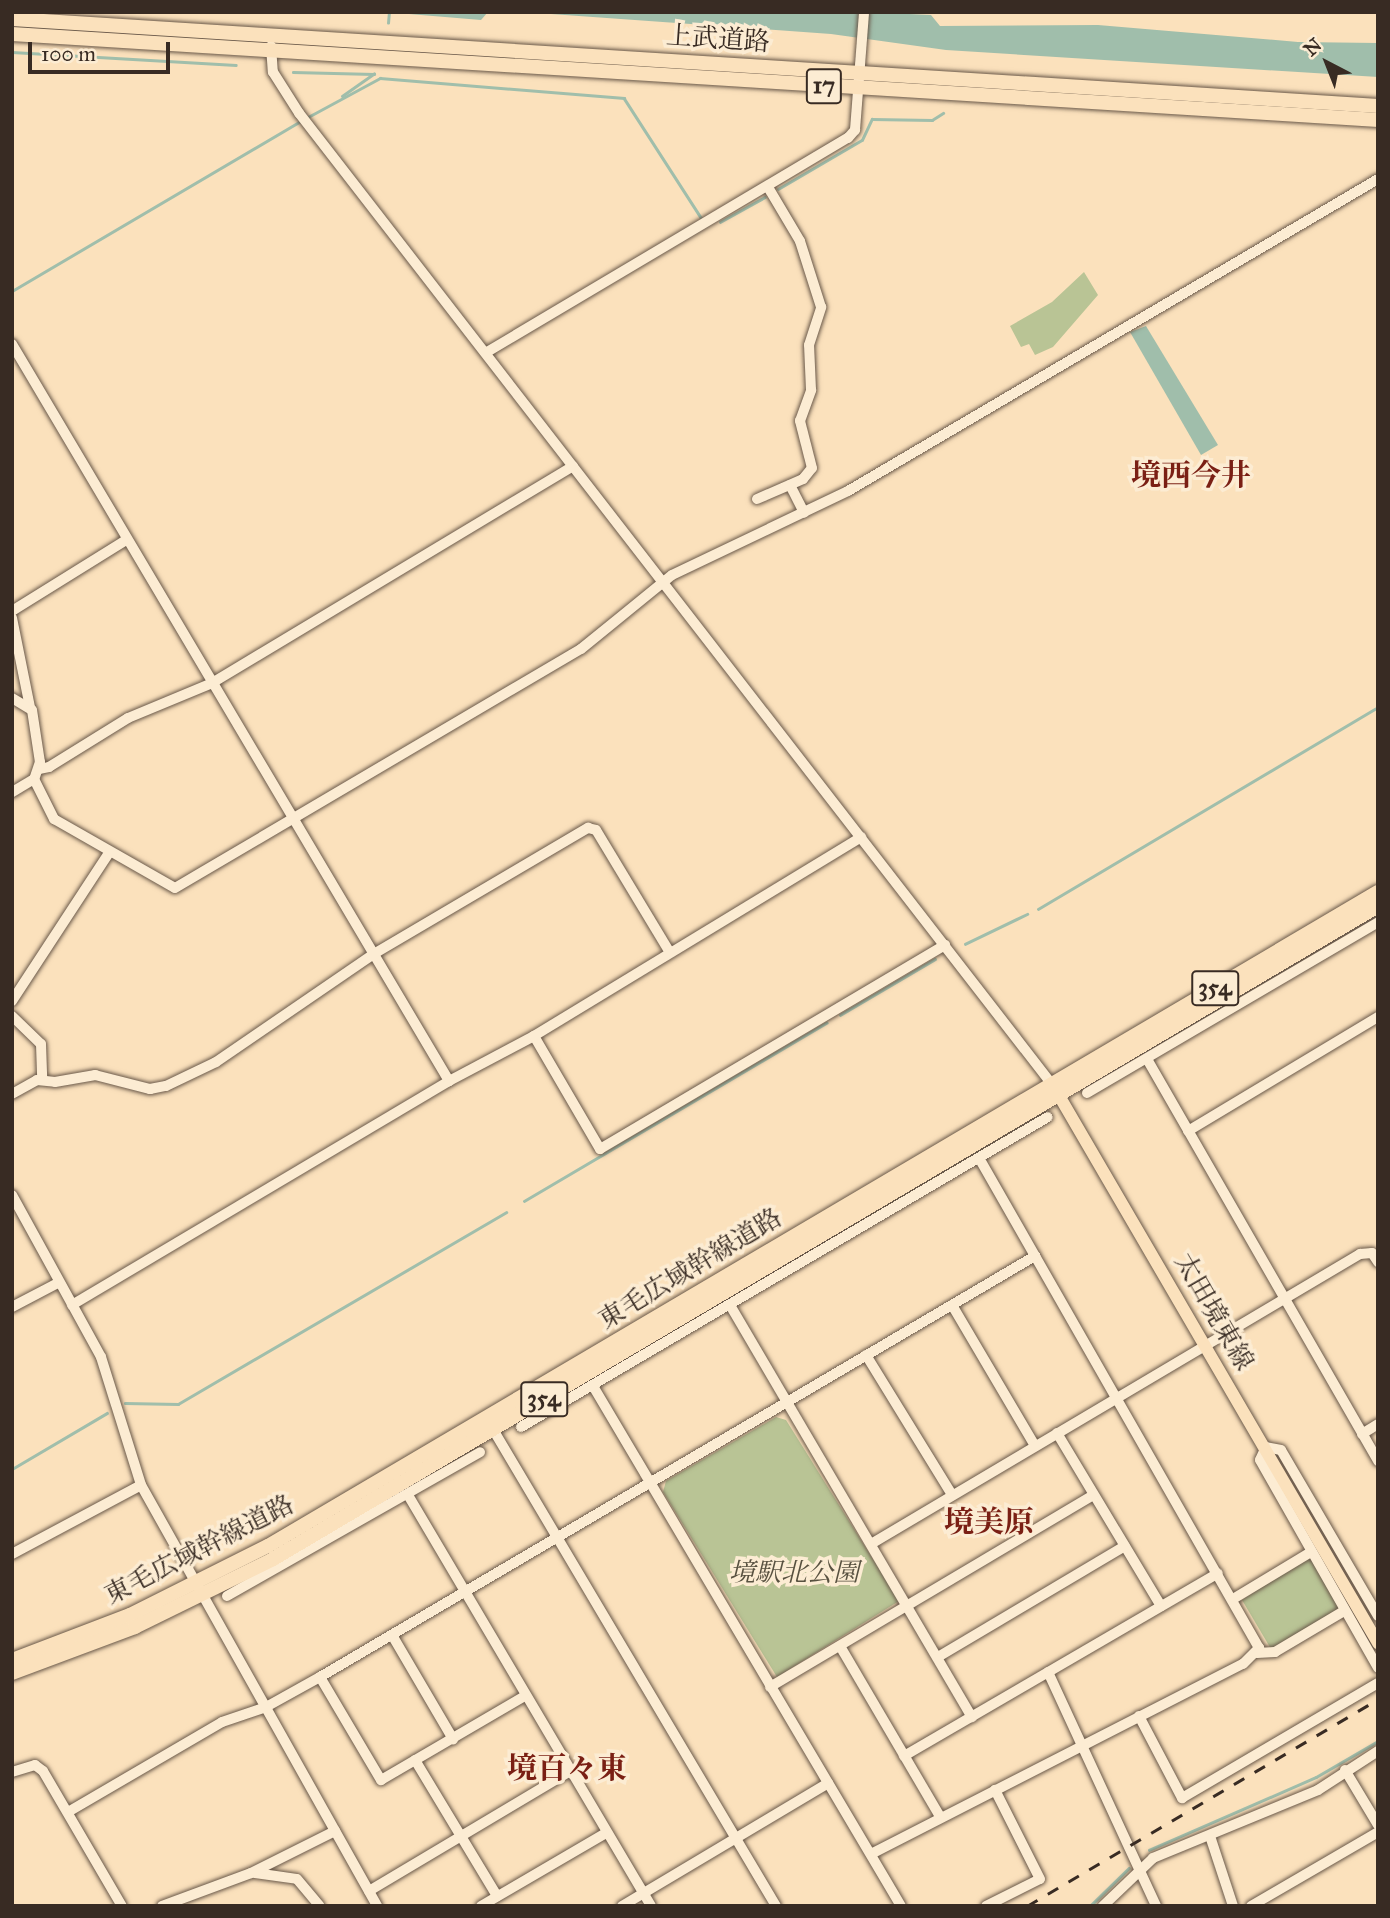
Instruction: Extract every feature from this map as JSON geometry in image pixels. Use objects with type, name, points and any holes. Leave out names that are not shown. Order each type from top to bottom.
[{"type":"highway","name":"上武道路","points":[[12,19],[860,66],[1378,106]]},
{"type":"highway","name":"上武道路","points":[[12,34],[1378,120]]},
{"type":"highway","name":"東毛広域幹線道路","points":[[12,1673],[204,1596],[432,1465],[490,1423],[1051,1083],[1378,892]]},
{"type":"highway","name":"東毛広域幹線道路","points":[[12,1660],[130,1615],[197,1583],[627,1349],[1061,1096],[1378,906]]},
{"type":"main road","name":"太田境東線","points":[[1051,1083],[1207,1345],[1378,1643]]},
{"type":"street","points":[[487,352],[768,187],[853,133],[864,12]]},
{"type":"street","points":[[272,35],[272,72],[299,113],[487,352],[1051,1083]]},
{"type":"street","points":[[12,618],[30,706],[36,774],[48,814],[109,853],[176,888],[581,649],[663,580],[848,491],[1378,179]]},
{"type":"street","points":[[757,499],[790,485],[813,468],[800,421],[811,390],[809,345],[821,307],[800,241],[768,187]]},
{"type":"street","points":[[12,344],[290,819],[449,1081]]},
{"type":"street","points":[[12,792],[36,774],[128,718],[212,683],[573,466]]},
{"type":"street","points":[[790,485],[804,513]]},
{"type":"street","points":[[12,611],[126,540]]},
{"type":"street","points":[[12,698],[30,706]]},
{"type":"street","points":[[12,1094],[42,1080],[95,1075],[150,1089],[166,1086],[239,1048],[372,954],[592,827],[669,951]]},
{"type":"street","points":[[72,1305],[449,1081],[534,1036],[669,951],[861,837]]},
{"type":"street","points":[[12,1001],[109,853]]},
{"type":"street","points":[[1087,1093],[1378,922]]},
{"type":"street","points":[[534,1036],[600,1149],[946,945]]},
{"type":"street","points":[[1236,991],[1264,990]]},
{"type":"street","points":[[12,1016],[41,1044],[42,1080]]},
{"type":"street","points":[[1188,1131],[1378,1017]]},
{"type":"street","points":[[1147,1059],[1378,1461]]},
{"type":"street","points":[[521,1427],[1048,1117]]},
{"type":"street","points":[[979,1158],[1233,1599],[1255,1639],[1257,1653]]},
{"type":"street","points":[[906,1201],[921,1176]]},
{"type":"street","points":[[12,1195],[72,1305],[115,1392],[141,1485],[377,1906]]},
{"type":"street","points":[[871,1544],[1365,1252],[1378,1262]]},
{"type":"street","points":[[68,1812],[222,1722],[266,1707],[320,1677],[1035,1256]]},
{"type":"street","points":[[12,1307],[58,1283]]},
{"type":"street","points":[[730,1305],[785,1403],[972,1717]]},
{"type":"street","points":[[952,1305],[1035,1446]]},
{"type":"street","points":[[627,1349],[648,1353]]},
{"type":"street","points":[[866,1355],[952,1495]]},
{"type":"street","points":[[593,1386],[901,1906]]},
{"type":"street","points":[[490,1423],[776,1906]]},
{"type":"street","points":[[1362,1434],[1378,1424]]},
{"type":"street","points":[[1057,1433],[1161,1606]]},
{"type":"street","points":[[1378,1616],[1281,1450],[1266,1447],[1260,1460],[1378,1668]]},
{"type":"street","points":[[227,1596],[342,1533],[480,1452]]},
{"type":"street","points":[[429,1483],[432,1465]]},
{"type":"street","points":[[12,1554],[141,1485]]},
{"type":"street","points":[[770,1687],[1093,1494]]},
{"type":"street","points":[[408,1495],[651,1906]]},
{"type":"street","points":[[324,1527],[342,1533]]},
{"type":"street","points":[[938,1657],[1125,1546]]},
{"type":"street","points":[[1233,1599],[1311,1552]]},
{"type":"street","points":[[904,1756],[1218,1573]]},
{"type":"street","points":[[872,1854],[1257,1653],[1275,1652],[1344,1611]]},
{"type":"street","points":[[392,1635],[453,1739]]},
{"type":"street","points":[[840,1646],[942,1818]]},
{"type":"street","points":[[1048,1672],[1142,1869],[1156,1906]]},
{"type":"street","points":[[320,1677],[381,1780],[525,1696]]},
{"type":"street","points":[[1139,1716],[1182,1798],[1378,1683]]},
{"type":"street","points":[[1103,1906],[1153,1858],[1318,1790],[1378,1751]]},
{"type":"street","points":[[415,1760],[497,1896]]},
{"type":"street","points":[[12,1772],[39,1766],[122,1906]]},
{"type":"street","points":[[1345,1770],[1378,1825]]},
{"type":"street","points":[[369,1891],[570,1771]]},
{"type":"street","points":[[622,1906],[828,1783]]},
{"type":"street","points":[[986,1906],[1040,1879],[995,1790]]},
{"type":"street","points":[[162,1906],[251,1873],[335,1831]]},
{"type":"street","points":[[1251,1906],[1378,1832]]},
{"type":"street","points":[[481,1906],[607,1833]]},
{"type":"street","points":[[1210,1836],[1233,1906]]},
{"type":"street","points":[[251,1873],[297,1879],[320,1906]]},
{"type":"green space","points":[[1084,272],[1098,295],[1053,347],[1035,355],[1029,344],[1021,347],[1010,326],[1052,302]]},
{"type":"green space","name":"境駅北公園","points":[[776,1417],[786,1420],[899,1601],[777,1677],[663,1492],[666,1481]]},
{"type":"green space","points":[[1307,1558],[1312,1559],[1341,1608],[1271,1649],[1242,1600]]},
{"type":"shaded area","points":[[385,12],[488,12],[481,20]]},
{"type":"shaded area","points":[[523,12],[867,12],[931,15],[940,26],[1098,25],[1298,42],[1378,43],[1378,77],[946,50],[831,34]]},
{"type":"shaded area","points":[[1146,326],[1218,445],[1201,455],[1130,332]]},
{"type":"waterway","points":[[388,23],[389,12]]},
{"type":"waterway","points":[[12,52],[236,65]]},
{"type":"waterway","points":[[293,72],[374,74]]},
{"type":"waterway","points":[[342,96],[374,74]]},
{"type":"waterway","points":[[308,117],[380,78],[624,98],[702,219]]},
{"type":"waterway","points":[[778,189],[862,140],[872,119],[932,120],[943,113]]},
{"type":"waterway","points":[[12,291],[302,120]]},
{"type":"waterway","points":[[720,222],[765,197]]},
{"type":"waterway","points":[[1038,909],[1375,709]]},
{"type":"waterway","points":[[965,944],[1027,914]]},
{"type":"waterway","points":[[840,1015],[935,959]]},
{"type":"waterway","points":[[524,1201],[826,1023]]},
{"type":"waterway","points":[[125,1403],[178,1404],[506,1212]]},
{"type":"waterway","points":[[12,1469],[107,1413]]},
{"type":"waterway","points":[[1149,1850],[1316,1777],[1378,1741]]},
{"type":"waterway","points":[[1090,1906],[1129,1868]]},
{"type":"railway","points":[[1027,1906],[1378,1699]]},
{"type":"district","name":"境西今井","points":[[1191,475]]},
{"type":"district","name":"境美原","points":[[989,1522]]},
{"type":"district","name":"境百々東","points":[[567,1768]]}]
